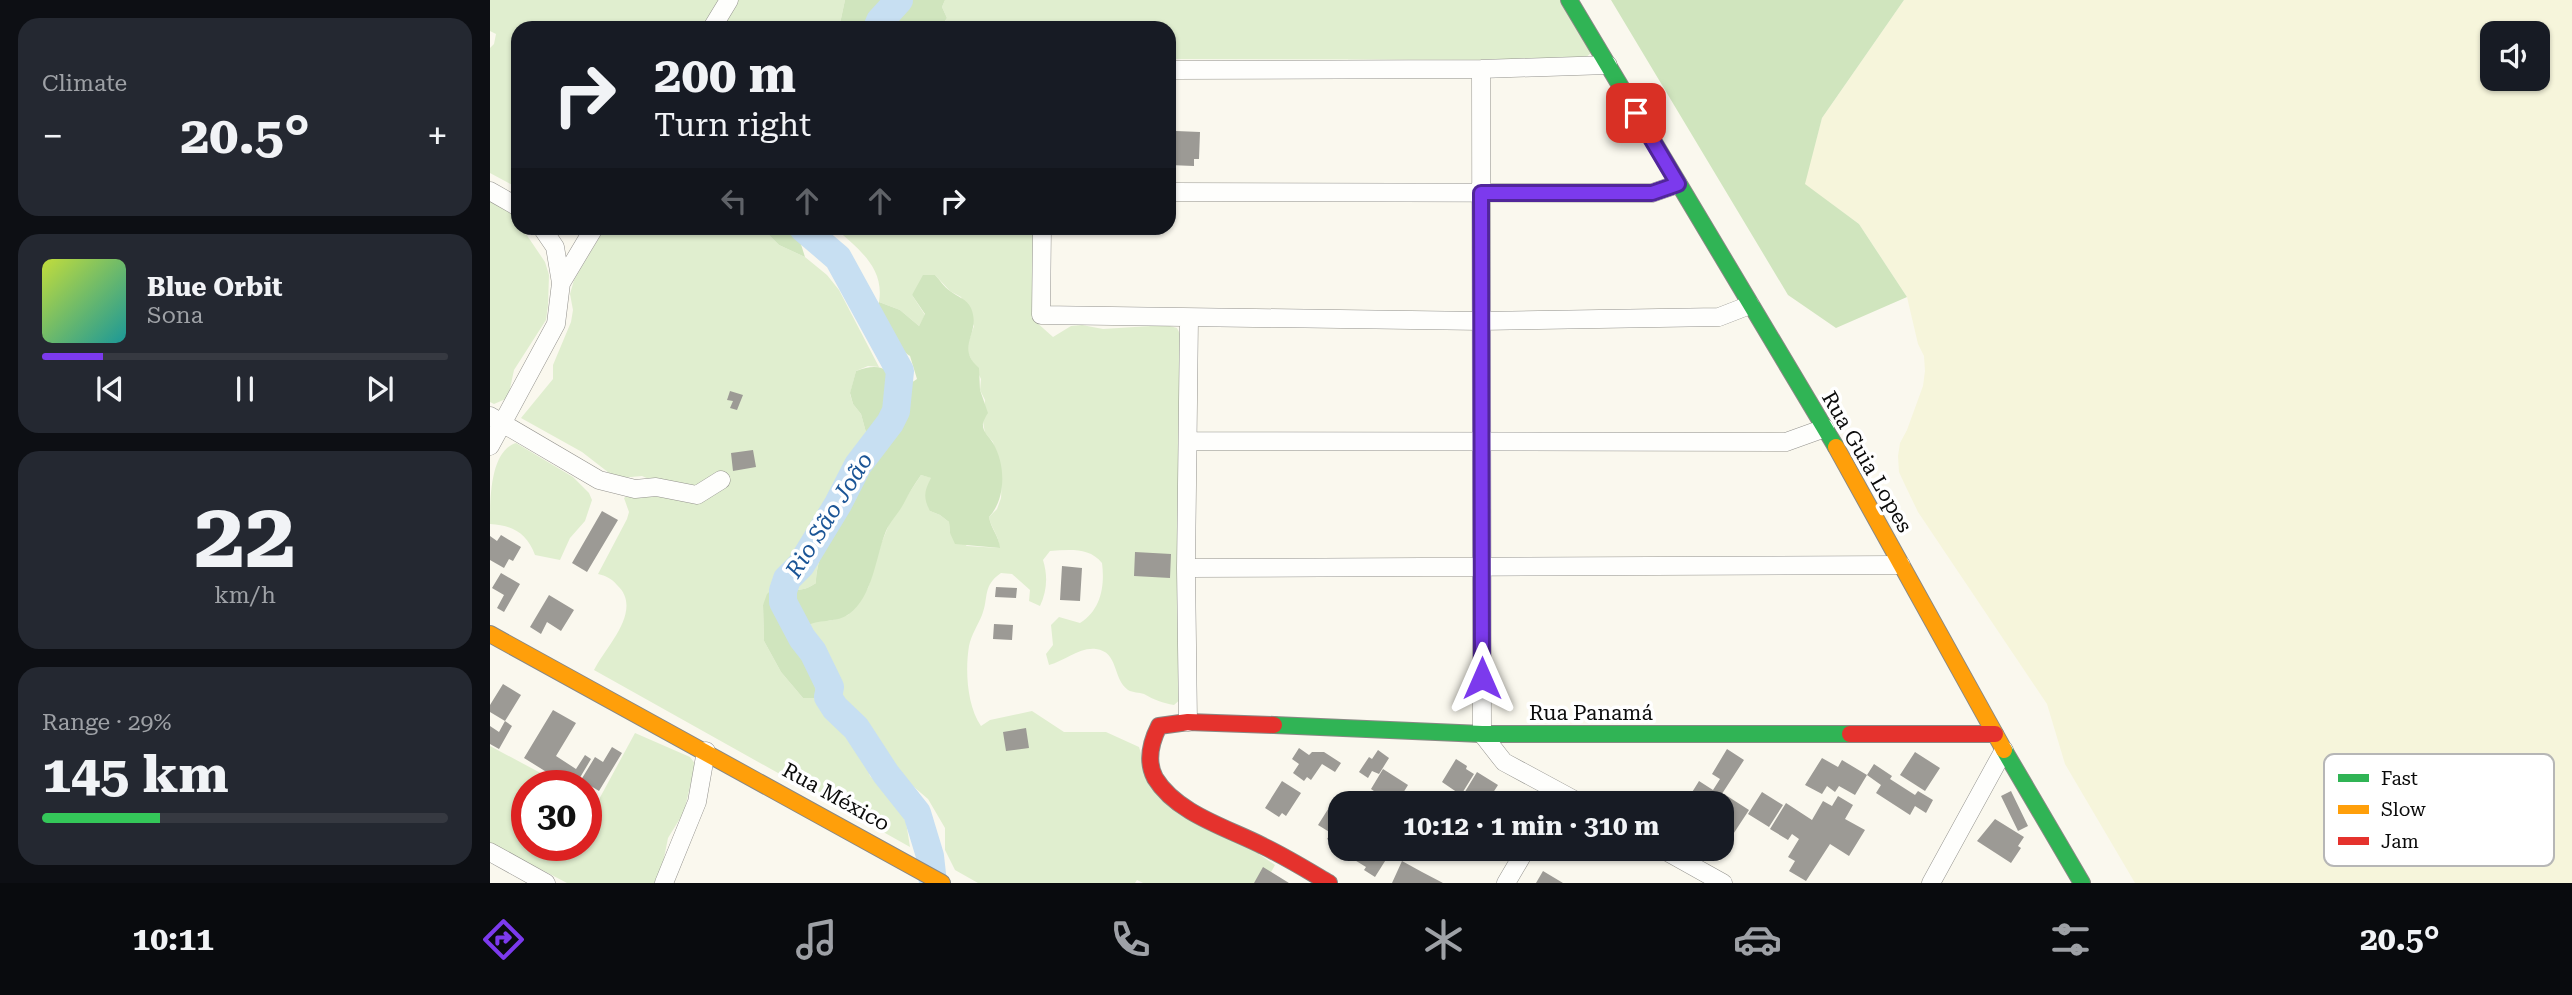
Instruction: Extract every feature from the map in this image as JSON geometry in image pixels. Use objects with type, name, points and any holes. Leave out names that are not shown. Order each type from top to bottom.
[{"type":"street","points":[[716,21],[729,0]]},
{"type":"street","name":"Rua Guia Lopes","points":[[1569,0],[1825,428],[1999,742],[2082,883]]},
{"type":"street","points":[[1176,70],[1481,69],[1608,65]]},
{"type":"street","points":[[1481,69],[1482,734],[1504,762],[1546,791]]},
{"type":"street","points":[[1176,192],[1652,193],[1678,184]]},
{"type":"street","points":[[490,191],[511,203]]},
{"type":"street","points":[[490,446],[496,420],[556,324],[561,283],[555,247],[547,235]]},
{"type":"street","points":[[561,283],[590,235]]},
{"type":"street","points":[[1042,235],[1041,315],[1481,321],[1719,317],[1750,306]]},
{"type":"street","points":[[1188,722],[1186,568],[1189,319]]},
{"type":"street","points":[[496,420],[599,480],[635,489],[656,487],[697,495],[721,480]]},
{"type":"street","points":[[1188,441],[1786,442],[1825,428]]},
{"type":"street","points":[[1186,568],[1901,565]]},
{"type":"street","name":"Rua México","points":[[490,634],[942,883]]},
{"type":"street","name":"Rua Panamá","points":[[1329,883],[1274,851],[1196,814],[1164,790],[1154,776],[1151,741],[1159,726],[1188,722],[1482,734],[1999,742]]},
{"type":"street","points":[[1931,883],[1999,742]]},
{"type":"street","points":[[664,883],[696,802],[706,751]]},
{"type":"street","points":[[490,852],[546,883]]},
{"type":"street","points":[[1506,883],[1519,861]]},
{"type":"street","points":[[1684,861],[1723,883]]},
{"type":"green space","points":[[490,0],[845,0],[840,21],[511,21],[511,184],[490,173],[490,48],[494,44],[496,34],[490,31]]},
{"type":"green space","points":[[845,0],[894,0],[870,21],[840,21]]},
{"type":"green space","points":[[907,0],[945,0],[942,7],[947,18],[945,21],[888,21]]},
{"type":"green space","points":[[945,0],[1561,0],[1592,52],[1583,60],[1176,59],[1176,21],[945,21],[947,18],[942,7]]},
{"type":"green space","points":[[1611,0],[1904,0],[1822,118],[1805,184],[1859,224],[1907,297],[1836,328],[1788,295]]},
{"type":"green space","points":[[1904,0],[2572,0],[2572,883],[2135,883],[2065,764],[2047,704],[1918,512],[1899,472],[1900,443],[1923,386],[1924,356],[1918,344],[1907,297],[1859,224],[1804,184],[1822,118]]},
{"type":"green space","points":[[490,200],[511,214],[511,235],[527,235],[545,262],[549,275],[546,320],[514,370],[508,398],[494,404],[490,402]]},
{"type":"green space","points":[[601,235],[769,235],[779,245],[805,257],[827,275],[839,290],[879,367],[868,366],[856,371],[850,394],[853,404],[861,414],[867,436],[876,443],[880,453],[831,534],[818,567],[816,583],[796,590],[776,585],[763,605],[764,641],[781,672],[803,698],[817,688],[818,677],[830,712],[846,724],[859,739],[870,776],[885,789],[897,805],[906,822],[910,847],[594,670],[625,617],[624,595],[613,581],[598,574],[627,519],[629,512],[624,498],[640,493],[659,494],[692,503],[702,486],[663,485],[642,476],[613,476],[582,452],[521,418],[553,379],[553,365],[571,322],[573,310],[570,294],[574,280]]},
{"type":"green space","points":[[769,235],[796,235],[805,257],[779,245]]},
{"type":"green space","points":[[843,235],[1036,235],[1035,321],[1053,337],[1071,326],[1082,325],[1103,329],[1166,325],[1177,328],[1182,338],[1183,697],[1174,705],[1128,690],[1119,679],[1112,660],[1103,651],[1096,649],[1078,652],[1049,665],[1046,654],[1053,645],[1051,625],[1059,617],[1080,623],[1093,611],[1102,589],[1102,563],[1091,554],[1071,550],[1050,551],[1043,560],[1046,583],[1040,606],[1029,601],[1030,590],[1012,574],[1001,573],[991,583],[969,646],[968,688],[976,718],[981,726],[990,720],[1032,711],[1064,732],[1106,732],[1139,747],[1149,779],[1275,865],[1265,883],[1143,883],[1137,880],[1135,883],[978,883],[955,870],[945,850],[945,828],[928,799],[901,776],[854,716],[838,703],[835,683],[808,624],[848,615],[868,588],[890,522],[921,475],[932,478],[930,511],[949,522],[950,533],[967,546],[999,548],[989,517],[997,509],[1001,498],[1002,476],[993,442],[985,433],[985,400],[980,390],[981,379],[966,349],[974,326],[961,297],[950,291],[935,275],[912,295],[925,315],[919,326],[900,310],[879,302],[878,278],[874,268]]},
{"type":"green space","points":[[923,275],[935,275],[971,308],[973,325],[969,353],[979,368],[980,390],[988,413],[983,422],[984,429],[997,452],[1002,471],[999,501],[989,517],[1000,548],[955,544],[949,522],[930,511],[925,495],[931,478],[921,475],[886,531],[869,587],[857,607],[844,617],[808,625],[808,658],[818,677],[814,698],[803,698],[781,672],[764,641],[763,605],[767,594],[776,585],[796,590],[816,583],[818,566],[831,533],[880,453],[876,443],[867,436],[861,414],[853,404],[850,393],[856,371],[879,367],[908,385],[917,379],[910,356],[885,330],[876,313],[879,302],[900,310],[919,326],[925,314],[912,295]]},
{"type":"green space","points":[[516,443],[573,477],[589,493],[592,500],[585,521],[570,538],[560,560],[535,555],[528,541],[518,532],[505,526],[490,524],[491,489],[496,466],[507,448]]},
{"type":"green space","points":[[635,733],[690,757],[699,769],[691,782],[684,812],[668,838],[662,868],[654,883],[567,883],[525,861],[602,861],[602,794]]},
{"type":"green space","points":[[490,746],[535,770],[511,770],[511,854],[490,843]]},
{"type":"building","points":[[1176,131],[1200,132],[1199,159],[1194,159],[1194,166],[1176,165]]},
{"type":"building","points":[[730,391],[743,395],[737,410],[730,408],[733,401],[727,400]]},
{"type":"building","points":[[753,450],[756,467],[733,471],[731,453]]},
{"type":"building","points":[[602,511],[618,520],[587,572],[572,563]]},
{"type":"building","points":[[501,535],[521,547],[513,561],[509,559],[504,568],[490,560],[490,536],[497,541]]},
{"type":"building","points":[[1135,552],[1171,554],[1170,578],[1134,576]]},
{"type":"building","points":[[1062,566],[1082,568],[1080,601],[1060,600]]},
{"type":"building","points":[[501,573],[520,584],[504,612],[497,608],[504,595],[492,588]]},
{"type":"building","points":[[996,587],[1017,588],[1016,598],[995,597]]},
{"type":"building","points":[[549,595],[574,610],[561,631],[547,622],[541,634],[530,627]]},
{"type":"building","points":[[994,624],[1013,625],[1012,640],[993,639]]},
{"type":"building","points":[[503,684],[521,695],[505,721],[490,712],[490,705]]},
{"type":"building","points":[[553,710],[576,723],[556,756],[576,769],[585,755],[591,759],[584,770],[543,770],[524,758]]},
{"type":"building","points":[[505,721],[512,726],[499,749],[490,744],[490,726],[499,732]]},
{"type":"building","points":[[1026,728],[1029,748],[1006,751],[1003,732]]},
{"type":"building","points":[[612,747],[622,753],[602,786],[602,770],[587,770],[595,757],[603,762]]},
{"type":"building","points":[[1299,748],[1309,755],[1312,752],[1324,752],[1341,763],[1335,772],[1322,764],[1311,780],[1307,777],[1304,781],[1293,773],[1299,764],[1292,759]]},
{"type":"building","points":[[1727,749],[1744,760],[1724,791],[1693,791],[1699,781],[1713,790],[1720,779],[1712,774]]},
{"type":"building","points":[[1378,750],[1389,758],[1379,774],[1372,771],[1368,778],[1359,772],[1369,757],[1372,759]]},
{"type":"building","points":[[1915,752],[1940,768],[1925,791],[1900,775]]},
{"type":"building","points":[[1822,758],[1838,767],[1842,760],[1867,775],[1855,795],[1839,786],[1835,792],[1827,786],[1822,794],[1805,785]]},
{"type":"building","points":[[1456,759],[1474,774],[1463,791],[1455,791],[1442,782]]},
{"type":"building","points":[[1874,764],[1892,776],[1890,779],[1915,795],[1918,791],[1933,800],[1926,813],[1915,806],[1910,815],[1876,793],[1881,785],[1867,775]]},
{"type":"building","points":[[1383,769],[1408,785],[1404,791],[1371,789]]},
{"type":"building","points":[[1477,772],[1498,785],[1494,791],[1465,791]]},
{"type":"building","points":[[1282,781],[1301,793],[1286,816],[1282,813],[1279,817],[1265,808]]},
{"type":"building","points":[[2011,791],[2028,826],[2018,831],[2001,796]]},
{"type":"building","points":[[1762,792],[1783,805],[1769,827],[1748,814]]},
{"type":"building","points":[[1838,796],[1853,805],[1845,819],[1865,830],[1849,856],[1830,844],[1806,881],[1789,871],[1795,861],[1788,857],[1799,839],[1792,834],[1788,840],[1770,829],[1786,803],[1812,820],[1823,801],[1832,806]]},
{"type":"building","points":[[1734,800],[1749,810],[1734,833]]},
{"type":"building","points":[[1328,809],[1328,831],[1318,825]]},
{"type":"building","points":[[1995,819],[2024,837],[2018,846],[2021,848],[2011,863],[1977,841]]},
{"type":"building","points":[[1356,861],[1385,861],[1375,877],[1364,870],[1366,867]]},
{"type":"building","points":[[1402,861],[1443,883],[1392,883]]},
{"type":"building","points":[[1263,867],[1289,883],[1254,883]]},
{"type":"building","points":[[1543,871],[1563,883],[1536,883]]},
{"type":"waterway","name":"Rio São João","points":[[880,21],[899,0]]},
{"type":"waterway","name":"Rio São João","points":[[811,235],[838,258],[900,371],[896,411],[890,423],[858,465],[801,565],[787,579],[783,602],[830,687],[828,697],[835,708],[856,728],[886,774],[917,813],[930,856],[933,883]]},
{"type":"traffic: fast","points":[[1569,0],[1836,447]]},
{"type":"traffic: fast","points":[[1274,725],[1482,734],[1850,734]]},
{"type":"traffic: fast","points":[[2004,750],[2082,883]]},
{"type":"traffic: slow","points":[[1836,447],[2004,750]]},
{"type":"traffic: slow","points":[[490,634],[942,883]]},
{"type":"traffic: jam","points":[[1274,725],[1188,722],[1159,726],[1151,752],[1152,772],[1165,791],[1190,811],[1272,850],[1329,883]]},
{"type":"traffic: jam","points":[[1850,734],[1995,734]]},
{"type":"route","points":[[1482,678],[1481,193],[1652,193],[1678,184],[1636,113]]}]
